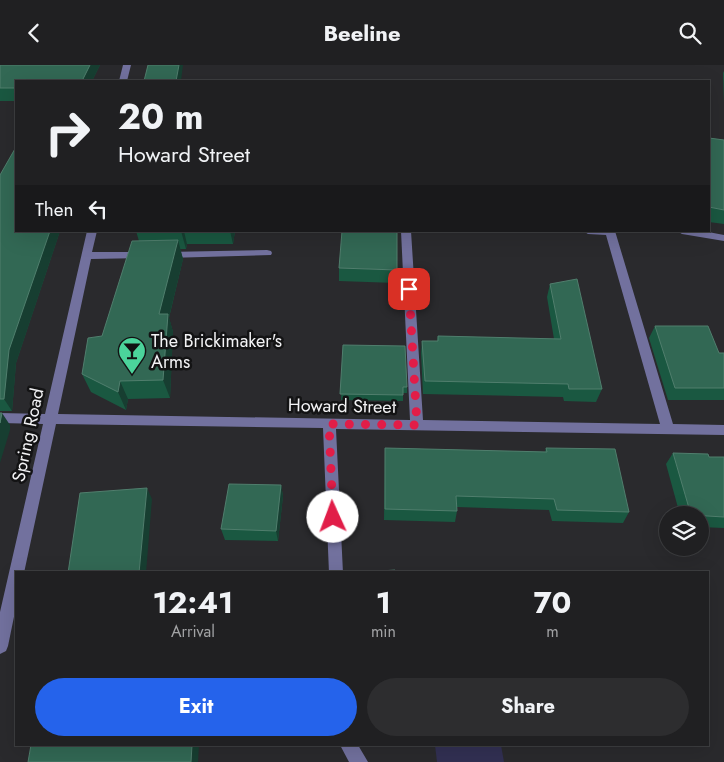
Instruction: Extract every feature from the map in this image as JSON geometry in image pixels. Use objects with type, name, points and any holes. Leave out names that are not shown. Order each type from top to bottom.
[{"type":"street","points":[[123,80],[126,65]]},
{"type":"street","name":"Spring Road","points":[[16,571],[92,232]]},
{"type":"street","points":[[406,232],[417,425]]},
{"type":"street","points":[[610,232],[668,429]]},
{"type":"street","points":[[688,232],[724,238]]},
{"type":"street","points":[[87,256],[267,253]]},
{"type":"street","name":"Howard Street","points":[[0,418],[724,430]]},
{"type":"street","points":[[329,424],[336,571]]},
{"type":"street","name":"Spring Road","points":[[0,646],[15,576]]},
{"type":"street","points":[[349,746],[359,762]]},
{"type":"shaded area","points":[[435,746],[501,746],[504,762],[437,762]]},
{"type":"building","points":[[0,65],[90,65],[82,80],[15,80],[15,88],[0,88]]},
{"type":"building","points":[[148,65],[179,65],[176,80],[144,80]]},
{"type":"building","points":[[710,138],[724,140],[724,210],[710,207]]},
{"type":"building","points":[[15,149],[15,232],[50,232],[9,350],[4,399],[0,399],[0,175]]},
{"type":"building","points":[[342,232],[397,232],[397,270],[339,268]]},
{"type":"building","points":[[178,240],[159,314],[168,314],[163,380],[120,381],[118,392],[82,374],[88,338],[102,336],[132,241]]},
{"type":"building","points":[[577,279],[602,389],[569,389],[568,384],[425,381],[422,341],[438,341],[438,336],[561,339],[550,284]]},
{"type":"building","points":[[655,326],[708,326],[719,353],[724,353],[724,388],[675,388]]},
{"type":"building","points":[[343,345],[405,346],[407,387],[403,387],[403,395],[340,394]]},
{"type":"building","points":[[385,448],[547,452],[546,448],[615,449],[629,512],[557,510],[554,499],[456,496],[457,511],[385,509]]},
{"type":"building","points":[[673,453],[708,454],[709,457],[724,457],[724,517],[709,516],[709,506],[688,506]]},
{"type":"building","points":[[229,484],[281,485],[276,531],[221,529]]},
{"type":"building","points":[[147,488],[139,571],[68,571],[80,493]]},
{"type":"building","points":[[31,746],[192,746],[191,762],[28,762]]},
{"type":"place","name":"The Brickimaker's Arms","points":[[132,375]]},
{"type":"route","points":[[333,517],[329,424],[417,425],[409,289]]}]
